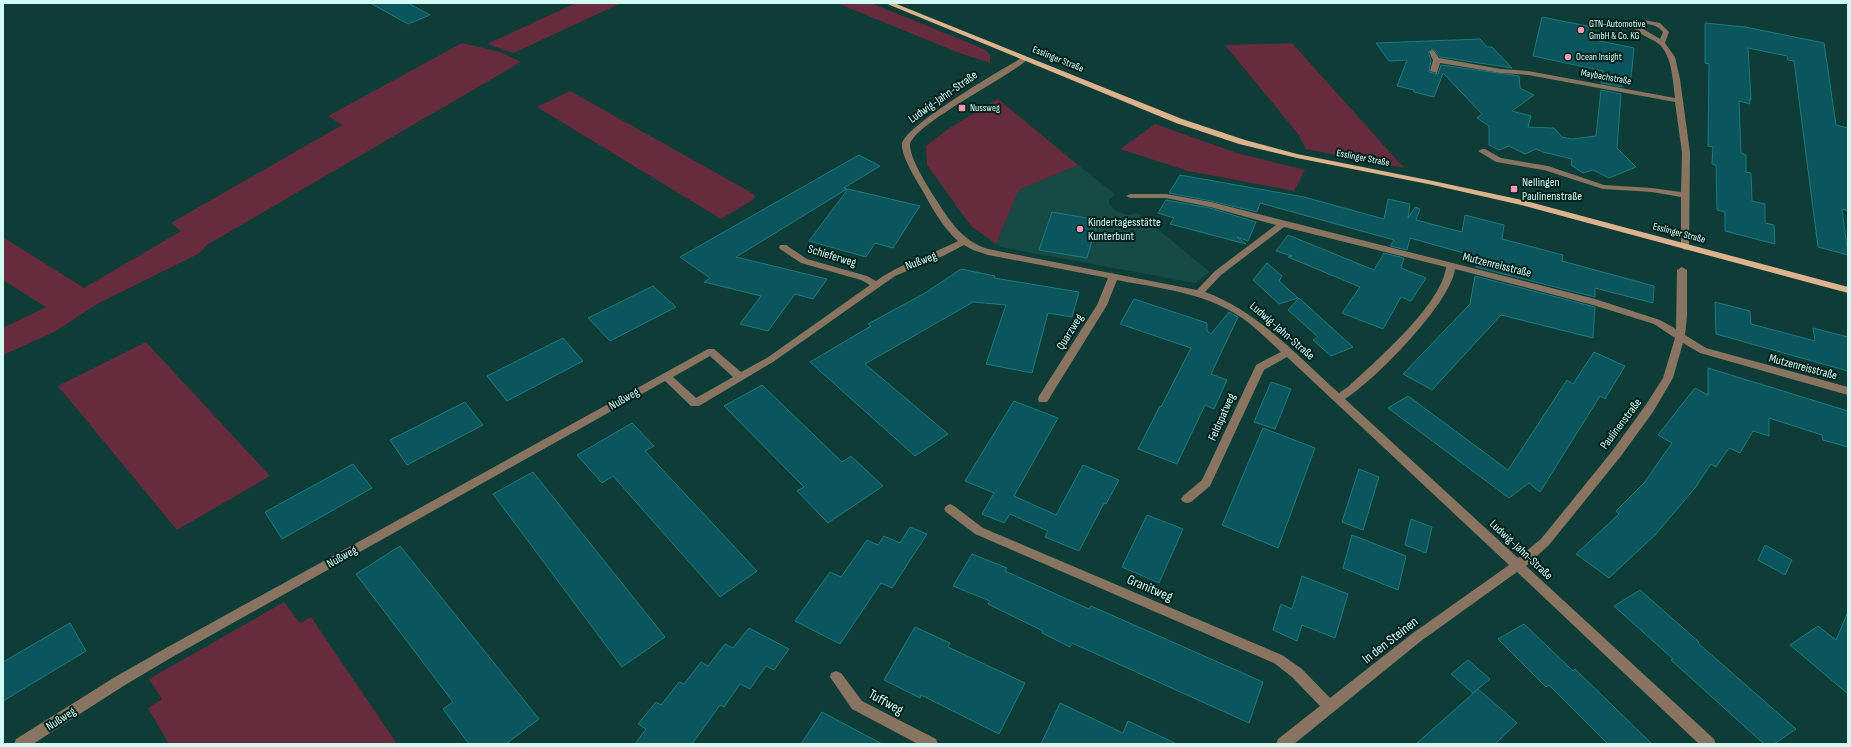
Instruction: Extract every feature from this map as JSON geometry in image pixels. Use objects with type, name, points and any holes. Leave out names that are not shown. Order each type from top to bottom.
[{"type":"main road","name":"Esslinger Straße","points":[[888,3],[1178,121],[1242,142],[1298,156],[1500,197],[1848,290]]},
{"type":"street","points":[[1662,43],[1670,57],[1680,101],[1686,153],[1685,247]]},
{"type":"street","points":[[1432,52],[1437,60],[1434,71]]},
{"type":"street","name":"Ludwig-Jahn-Straße","points":[[1025,58],[933,117],[916,131],[907,142],[908,154],[925,187],[951,228],[971,246],[988,252],[1199,293],[1216,299],[1240,312],[1253,321],[1338,398],[1710,744]]},
{"type":"street","name":"Maybachstraße","points":[[1437,60],[1501,71],[1528,73],[1680,101]]},
{"type":"street","points":[[1482,151],[1499,160],[1545,168],[1603,187],[1652,190],[1686,195]]},
{"type":"street","name":"Mutzenreisstraße","points":[[1130,196],[1166,196],[1192,201],[1595,302],[1657,322],[1703,351],[1848,391]]},
{"type":"street","points":[[1199,293],[1218,273],[1275,231],[1282,224]]},
{"type":"street","name":"Nußweg","points":[[666,376],[695,403],[770,360],[876,285],[903,268],[940,254],[964,241]]},
{"type":"street","name":"Schieferweg","points":[[783,247],[804,261],[864,278],[876,285]]},
{"type":"street","points":[[1338,398],[1353,389],[1409,335],[1440,296],[1450,274],[1451,265]]},
{"type":"street","name":"Paulinenstraße","points":[[1518,565],[1545,542],[1617,453],[1649,409],[1668,378],[1680,336],[1682,316],[1682,270]]},
{"type":"street","name":"Quarzweg","points":[[1043,399],[1102,305],[1114,276]]},
{"type":"street","name":"Nußweg","points":[[21,744],[126,677],[711,351],[740,377]]},
{"type":"street","name":"Feldspatweg","points":[[1187,499],[1206,483],[1260,368],[1268,362],[1287,353]]},
{"type":"street","name":"Granitweg","points":[[950,509],[979,531],[1278,659],[1297,673],[1330,707]]},
{"type":"street","name":"In den Steinen","points":[[1283,744],[1417,637],[1518,565]]},
{"type":"street","name":"Tuffweg","points":[[836,677],[857,705],[931,744]]},
{"type":"shaded area","points":[[576,3],[621,3],[514,53],[487,44]]},
{"type":"shaded area","points":[[837,3],[871,3],[984,49],[990,55],[990,63],[959,53]]},
{"type":"shaded area","points":[[462,43],[501,52],[521,62],[207,245],[198,254],[99,303],[54,332],[3,355],[3,328],[46,307],[3,280],[3,237],[84,288],[181,231],[171,223],[342,125],[328,116]]},
{"type":"shaded area","points":[[1292,43],[1404,168],[1306,149],[1298,134],[1225,45]]},
{"type":"shaded area","points":[[570,91],[752,193],[755,196],[754,199],[721,219],[537,107]]},
{"type":"shaded area","points":[[998,99],[1078,165],[1019,190],[996,244],[971,226],[927,165],[926,146],[948,129]]},
{"type":"shaded area","points":[[1155,124],[1237,153],[1305,170],[1294,191],[1188,171],[1120,149]]},
{"type":"shaded area","name":"Kindertagesstätte Kunterbunt","points":[[1078,165],[1115,194],[1109,200],[1109,204],[1116,211],[1128,215],[1138,213],[1210,272],[1195,283],[1000,247],[996,244],[1019,190]]},
{"type":"shaded area","points":[[146,342],[270,476],[177,530],[58,386]]},
{"type":"shaded area","points":[[284,602],[300,623],[311,617],[397,744],[169,744],[148,708],[162,699],[149,679]]},
{"type":"building","points":[[370,3],[408,3],[430,15],[408,24]]},
{"type":"building","points":[[1542,17],[1592,27],[1590,39],[1634,48],[1631,78],[1623,76],[1622,87],[1601,83],[1603,71],[1533,56]]},
{"type":"building","points":[[1705,23],[1745,27],[1824,43],[1836,125],[1848,128],[1848,211],[1842,209],[1848,255],[1818,247],[1794,61],[1788,60],[1787,56],[1748,48],[1751,100],[1749,99],[1750,104],[1739,101],[1741,153],[1746,155],[1746,172],[1751,173],[1752,201],[1765,204],[1765,223],[1774,225],[1775,244],[1725,231],[1725,212],[1717,210],[1716,165],[1712,164],[1713,147],[1708,146],[1709,64],[1705,63]]},
{"type":"building","points":[[1480,39],[1487,47],[1492,47],[1512,68],[1440,57],[1433,49],[1428,52],[1431,60],[1429,72],[1438,74],[1441,65],[1519,76],[1520,88],[1534,95],[1512,111],[1531,116],[1528,127],[1554,128],[1562,137],[1572,139],[1596,136],[1601,90],[1621,94],[1617,148],[1636,167],[1609,178],[1593,170],[1583,173],[1571,165],[1572,159],[1536,149],[1525,154],[1509,146],[1499,150],[1489,145],[1489,126],[1477,118],[1482,114],[1443,73],[1434,97],[1397,86],[1407,60],[1389,61],[1376,43]]},
{"type":"building","points":[[859,155],[880,166],[844,188],[847,189],[736,257],[827,279],[813,299],[795,294],[768,331],[740,324],[761,296],[704,282],[710,278],[680,257]]},
{"type":"building","points":[[1180,175],[1304,197],[1384,219],[1388,199],[1410,204],[1408,218],[1415,207],[1420,209],[1416,220],[1462,232],[1465,215],[1504,225],[1502,239],[1563,255],[1562,261],[1654,286],[1653,303],[1595,288],[1595,297],[1476,267],[1478,257],[1410,238],[1407,250],[1390,246],[1394,240],[1260,203],[1257,212],[1169,193]]},
{"type":"building","points":[[848,189],[920,206],[893,248],[875,243],[866,257],[809,241]]},
{"type":"building","points":[[1166,200],[1210,208],[1256,222],[1248,241],[1237,237],[1246,244],[1170,224],[1174,218],[1158,213]]},
{"type":"building","points":[[1052,212],[1098,220],[1087,258],[1039,250]]},
{"type":"building","points":[[1288,235],[1374,270],[1384,253],[1404,258],[1401,268],[1426,278],[1411,301],[1401,297],[1383,329],[1342,313],[1360,287],[1288,257],[1292,256],[1276,251]]},
{"type":"building","points":[[1267,263],[1282,276],[1279,281],[1298,298],[1279,304],[1253,280]]},
{"type":"building","points":[[961,269],[995,276],[994,278],[1079,292],[1072,317],[1048,313],[1032,373],[986,364],[1006,305],[973,302],[865,364],[948,434],[915,456],[810,362],[871,326],[868,324],[925,293]]},
{"type":"building","points":[[1475,276],[1595,307],[1593,338],[1501,315],[1432,390],[1403,374],[1470,304]]},
{"type":"building","points":[[653,286],[676,307],[610,341],[588,318]]},
{"type":"building","points":[[1299,298],[1353,347],[1331,356],[1313,340],[1318,337],[1288,310]]},
{"type":"building","points":[[1134,299],[1207,323],[1207,331],[1211,334],[1229,312],[1238,317],[1211,374],[1227,380],[1214,409],[1205,405],[1177,464],[1138,449],[1191,348],[1120,324]]},
{"type":"building","points":[[1715,302],[1750,311],[1751,324],[1815,341],[1813,328],[1848,337],[1848,371],[1716,334]]},
{"type":"building","points":[[563,338],[583,361],[507,401],[487,376]]},
{"type":"building","points":[[1594,352],[1625,366],[1605,399],[1600,396],[1540,492],[1529,483],[1509,498],[1388,408],[1408,396],[1508,470],[1567,380],[1573,384]]},
{"type":"building","points":[[1708,368],[1848,411],[1848,447],[1823,440],[1822,435],[1769,418],[1769,436],[1753,431],[1740,453],[1729,448],[1716,467],[1711,464],[1695,488],[1656,534],[1609,578],[1576,554],[1619,514],[1616,511],[1644,483],[1672,443],[1658,435],[1695,388],[1708,395]]},
{"type":"building","points":[[1271,382],[1291,389],[1275,429],[1254,422]]},
{"type":"building","points":[[762,385],[842,462],[851,456],[883,486],[828,523],[797,491],[804,487],[724,406]]},
{"type":"building","points":[[1014,401],[1058,418],[1014,496],[1056,515],[1083,465],[1119,480],[1106,504],[1104,503],[1079,551],[1045,537],[1048,531],[1010,514],[1004,523],[982,514],[994,493],[965,481]]},
{"type":"building","points":[[465,402],[483,425],[407,465],[390,440]]},
{"type":"building","points":[[632,423],[654,446],[645,451],[757,571],[720,597],[613,476],[602,483],[577,455]]},
{"type":"building","points":[[1263,428],[1315,448],[1278,548],[1222,525]]},
{"type":"building","points":[[353,464],[372,488],[282,539],[265,512]]},
{"type":"building","points":[[1359,469],[1379,477],[1363,530],[1342,522]]},
{"type":"building","points":[[533,472],[665,637],[622,667],[493,494]]},
{"type":"building","points":[[1147,515],[1183,529],[1159,583],[1122,567]]},
{"type":"building","points":[[1411,519],[1432,527],[1426,553],[1405,545]]},
{"type":"building","points":[[910,527],[927,534],[892,588],[881,583],[840,644],[795,621],[830,572],[841,577],[867,540],[878,545],[884,536],[900,543]]},
{"type":"building","points":[[1352,535],[1406,556],[1398,590],[1343,568]]},
{"type":"building","points":[[1765,545],[1792,560],[1785,575],[1758,560]]},
{"type":"building","points":[[400,546],[539,719],[506,744],[469,744],[443,709],[453,702],[356,574]]},
{"type":"building","points":[[972,554],[1007,568],[1005,571],[1089,609],[1091,606],[1263,682],[1249,723],[1072,643],[1070,647],[1042,633],[1043,631],[988,604],[990,601],[953,586]]},
{"type":"building","points":[[1302,576],[1348,594],[1335,638],[1302,625],[1297,641],[1273,630],[1281,604],[1292,609]]},
{"type":"building","points":[[1640,590],[1796,729],[1774,744],[1764,744],[1614,606]]},
{"type":"building","points":[[1848,612],[1848,694],[1790,645],[1818,626],[1836,640]]},
{"type":"building","points":[[70,623],[86,651],[3,701],[3,662]]},
{"type":"building","points":[[1524,624],[1573,671],[1575,669],[1652,744],[1608,744],[1549,685],[1546,687],[1498,639]]},
{"type":"building","points":[[915,627],[950,643],[948,647],[1025,683],[999,734],[921,695],[920,698],[884,680]]},
{"type":"building","points":[[749,628],[789,649],[774,670],[766,666],[750,689],[740,684],[724,707],[720,705],[692,744],[635,744],[646,729],[638,724],[656,702],[661,705],[679,682],[684,684],[701,662],[708,666],[725,644],[733,648]]},
{"type":"building","points":[[1468,660],[1490,679],[1473,693],[1451,674]]},
{"type":"building","points":[[1478,689],[1517,723],[1495,744],[1416,744]]},
{"type":"building","points":[[1060,703],[1123,733],[1128,721],[1177,744],[1041,744]]},
{"type":"building","points":[[822,712],[882,744],[801,744]]},
{"type":"place","name":"GTN-Automotive GmbH & Co. KG","points":[[1581,30]]},
{"type":"place","name":"Ocean Insight","points":[[1568,57]]},
{"type":"place","name":"Nussweg","points":[[962,108]]},
{"type":"place","name":"Nellingen Paulinenstraße","points":[[1514,189]]},
{"type":"place","name":"Kindertagesstätte Kunterbunt","points":[[1080,229]]}]
